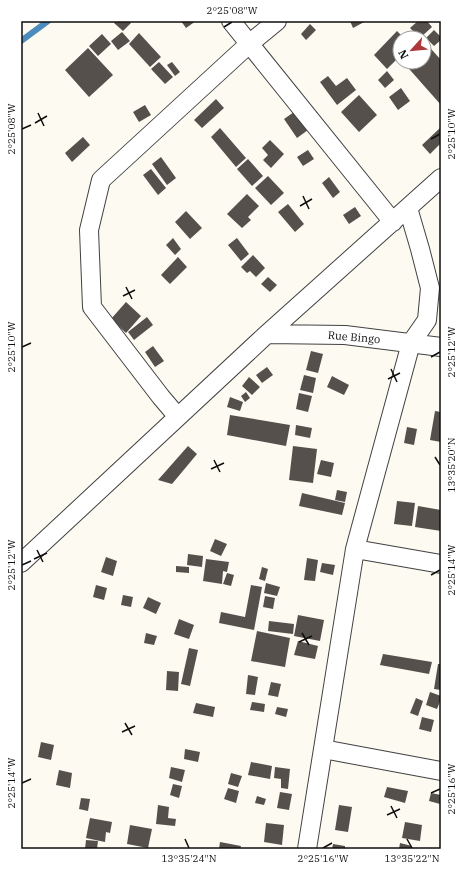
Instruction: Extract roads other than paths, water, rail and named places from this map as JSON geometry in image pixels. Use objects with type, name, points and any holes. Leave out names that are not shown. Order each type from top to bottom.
[{"type":"street","points":[[231,21],[392,222]]},
{"type":"street","points":[[178,417],[92,307],[89,230],[101,180],[249,44],[277,21]]},
{"type":"street","points":[[21,563],[267,334],[441,178]]},
{"type":"street","points":[[307,849],[354,549],[411,343],[427,320],[430,288],[408,208]]},
{"type":"street","name":"Rue Bingo","points":[[267,334],[345,335],[441,347]]},
{"type":"street","points":[[354,549],[441,564]]},
{"type":"street","points":[[323,749],[441,771]]},
{"type":"waterway","points":[[21,41],[48,21]]}]
